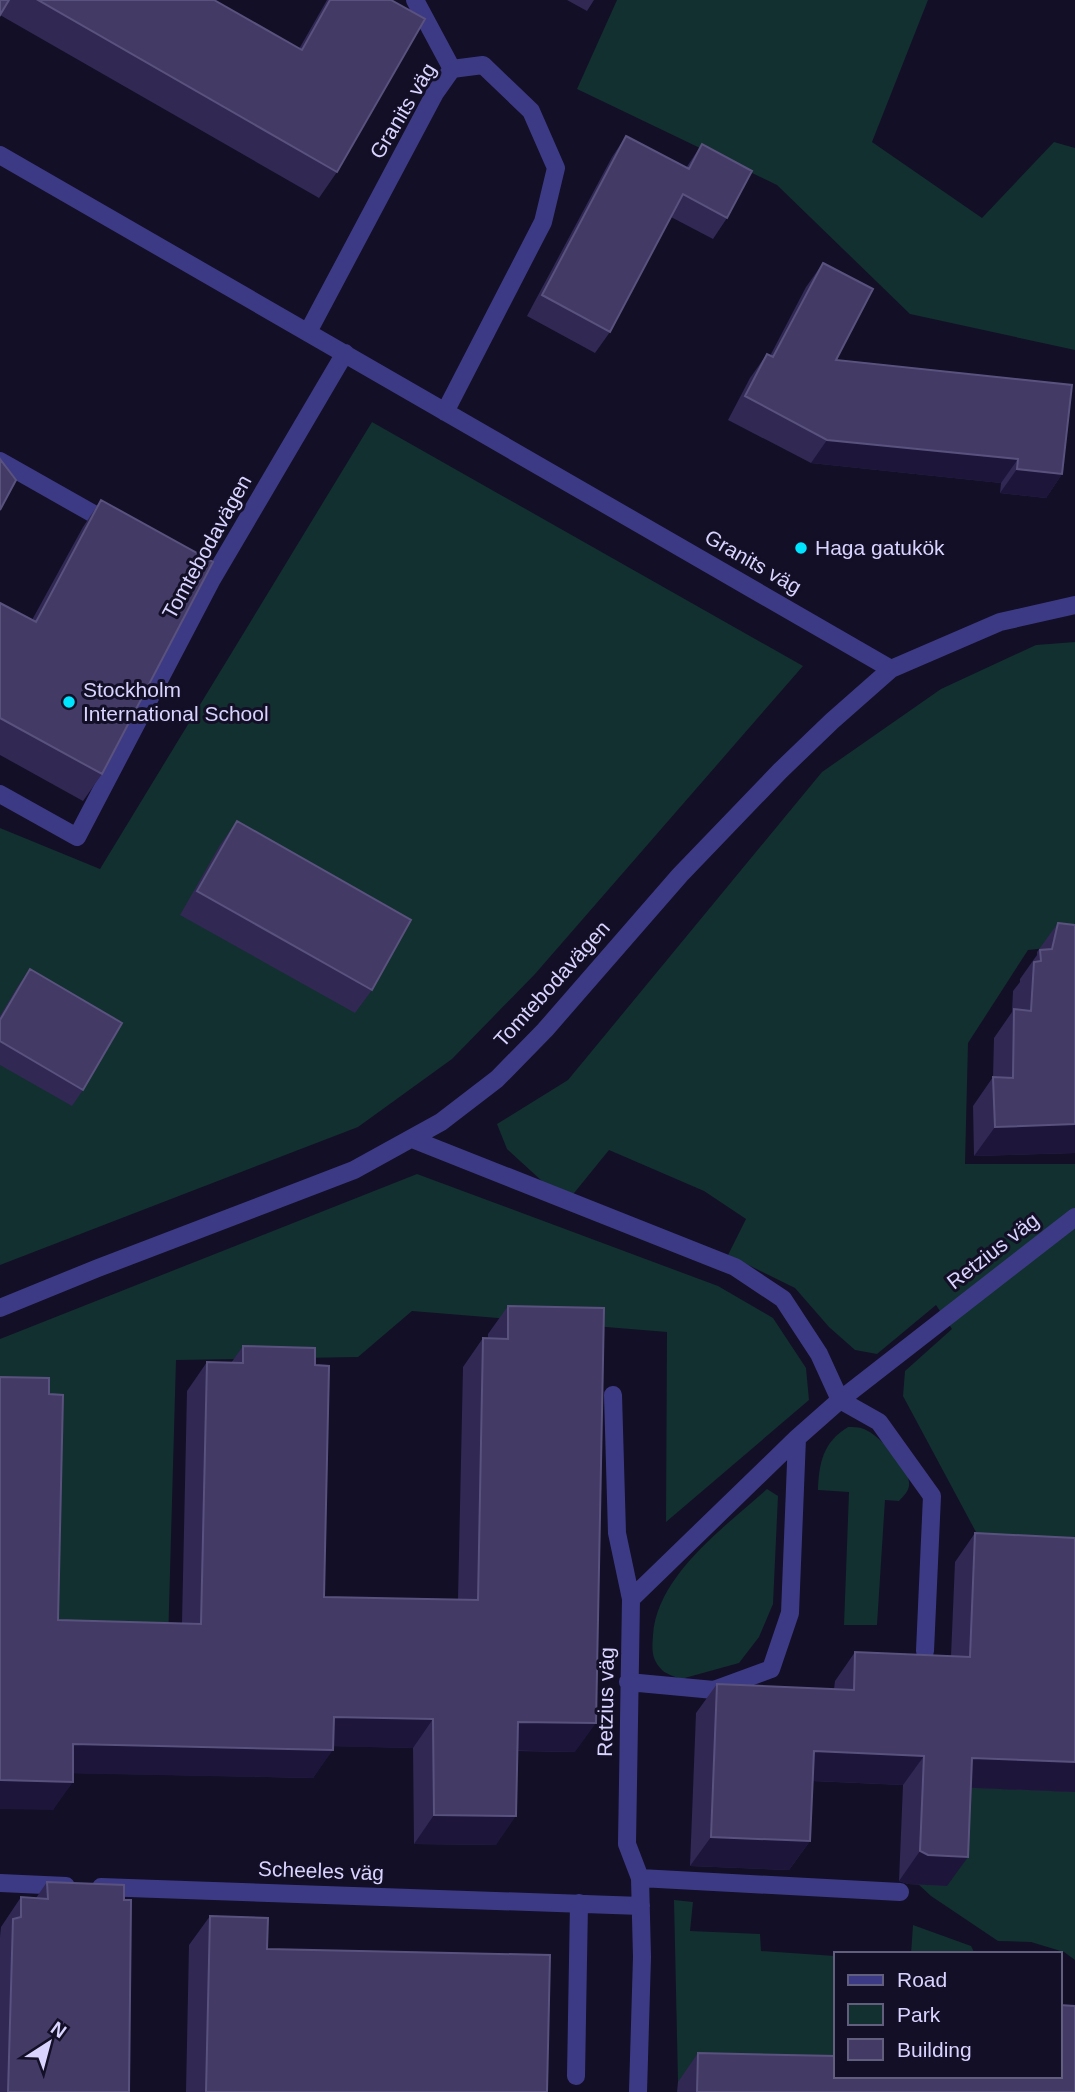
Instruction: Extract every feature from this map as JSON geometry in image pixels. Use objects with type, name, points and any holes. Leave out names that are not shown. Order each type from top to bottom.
[{"type":"street","points":[[415,0],[452,69]]},
{"type":"street","name":"Granits väg","points":[[308,332],[435,93],[452,69],[483,65],[531,111],[556,169],[543,222],[445,412]]},
{"type":"street","name":"Granits väg","points":[[0,155],[891,669]]},
{"type":"street","name":"Tomtebodavägen","points":[[0,794],[77,837],[206,578],[345,353]]},
{"type":"street","points":[[0,461],[129,535]]},
{"type":"street","name":"Tomtebodavägen","points":[[0,1308],[355,1170],[441,1122],[497,1079],[545,1030],[680,875],[753,799],[832,721],[891,669],[1000,622],[1075,606]]},
{"type":"street","points":[[412,1139],[735,1267],[783,1298],[819,1354],[840,1400],[879,1422],[932,1496],[925,1651]]},
{"type":"street","name":"Retzius väg","points":[[638,2092],[642,1957],[640,1878],[627,1844],[631,1599],[797,1438],[840,1400],[1075,1217]]},
{"type":"street","points":[[613,1395],[617,1533],[631,1599]]},
{"type":"street","points":[[628,1682],[713,1690],[771,1669],[790,1613],[797,1438]]},
{"type":"street","points":[[640,1878],[900,1892]]},
{"type":"street","name":"Scheeles väg","points":[[0,1883],[641,1906]]},
{"type":"street","points":[[576,2076],[579,1903]]},
{"type":"green space","points":[[617,0],[928,0],[872,142],[982,218],[1054,142],[1075,148],[1075,350],[910,314],[777,185],[577,89]]},
{"type":"green space","points":[[372,422],[803,666],[535,974],[452,1059],[358,1127],[0,1265],[0,828],[100,869]]},
{"type":"green space","points":[[1075,642],[1075,945],[1028,950],[968,1043],[965,1164],[1075,1164],[1075,1552],[984,1547],[903,1396],[905,1371],[952,1329],[936,1305],[877,1354],[855,1350],[829,1327],[795,1288],[728,1255],[746,1219],[704,1191],[609,1150],[566,1203],[507,1149],[497,1124],[568,1080],[822,772],[941,689],[1036,645]]},
{"type":"green space","points":[[417,1174],[718,1286],[773,1318],[806,1368],[809,1400],[666,1522],[667,1332],[412,1311],[358,1357],[176,1360],[168,1644],[57,1641],[0,1395],[0,1339]]},
{"type":"green space","points":[[848,1427],[864,1429],[877,1438],[904,1468],[909,1482],[908,1490],[899,1501],[885,1500],[877,1625],[844,1625],[849,1492],[818,1490],[824,1454],[833,1439]]},
{"type":"green space","points":[[767,1489],[778,1496],[773,1604],[759,1637],[739,1663],[681,1679],[666,1673],[656,1662],[652,1645],[657,1613],[667,1592],[696,1553]]},
{"type":"green space","points":[[952,1787],[1075,1792],[1075,1960],[1064,1952],[1031,1942],[998,1941],[931,1896],[918,1884]]},
{"type":"green space","points":[[674,1900],[693,1902],[690,1931],[760,1934],[761,1951],[834,1956],[834,2076],[678,2082]]},
{"type":"green space","points":[[913,1925],[971,1946],[974,1952],[911,1952]]},
{"type":"building","points":[[0,0],[9,0],[0,15]]},
{"type":"building","points":[[38,0],[214,0],[302,50],[330,0],[391,0],[425,19],[337,172]]},
{"type":"building","points":[[626,136],[689,169],[702,144],[752,171],[727,218],[683,194],[610,332],[542,295]]},
{"type":"building","points":[[823,263],[873,289],[836,360],[1072,385],[1062,474],[1017,469],[1018,459],[827,440],[745,396],[767,354],[773,357]]},
{"type":"building","points":[[0,459],[16,480],[0,510]]},
{"type":"building","name":"Stockholm International School","points":[[101,500],[213,562],[102,774],[0,718],[0,603],[36,622]]},
{"type":"building","points":[[237,821],[411,920],[372,990],[197,891]]},
{"type":"building","points":[[1058,923],[1075,925],[1075,1124],[995,1127],[993,1077],[1013,1078],[1014,1009],[1031,1011],[1034,962],[1041,961],[1040,950],[1052,949]]},
{"type":"building","points":[[30,969],[122,1023],[83,1090],[0,1041],[0,1020]]},
{"type":"building","points":[[508,1306],[604,1308],[596,1723],[518,1722],[516,1816],[434,1815],[433,1719],[334,1717],[333,1750],[73,1744],[73,1782],[0,1780],[0,1377],[49,1378],[49,1394],[63,1395],[58,1620],[201,1624],[207,1362],[243,1363],[243,1346],[315,1348],[315,1365],[329,1366],[324,1597],[478,1600],[483,1338],[508,1339]]},
{"type":"building","points":[[975,1533],[1075,1538],[1075,1762],[972,1758],[968,1857],[928,1855],[920,1851],[924,1756],[814,1751],[810,1841],[711,1837],[717,1684],[854,1690],[855,1652],[970,1657]]},
{"type":"building","points":[[47,1882],[124,1885],[124,1900],[131,1900],[129,2092],[8,2092],[13,1919],[21,1917],[21,1897],[48,1899]]},
{"type":"building","points":[[210,1916],[268,1918],[267,1949],[550,1955],[547,2092],[206,2092]]},
{"type":"building","points":[[1061,2005],[1075,2006],[1075,2092],[697,2092],[698,2053],[834,2056],[834,2078],[1061,2078]]},
{"type":"place","name":"Haga gatukök","points":[[801,548]]},
{"type":"place","name":"Stockholm International School","points":[[69,702]]}]
